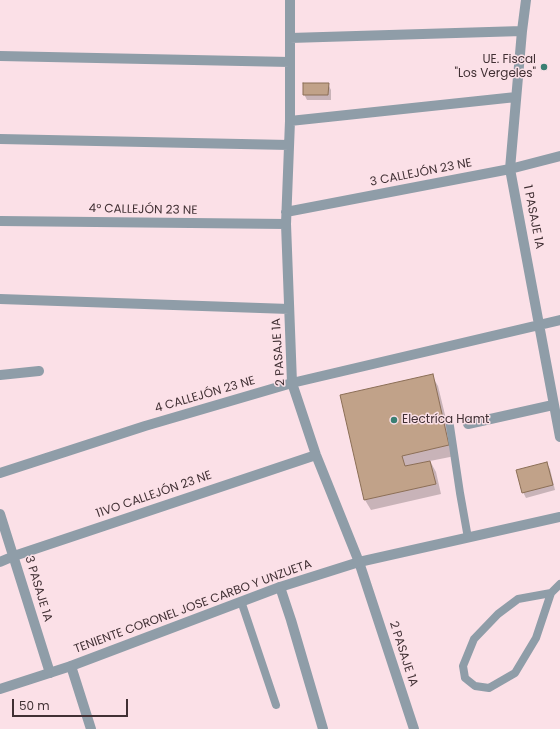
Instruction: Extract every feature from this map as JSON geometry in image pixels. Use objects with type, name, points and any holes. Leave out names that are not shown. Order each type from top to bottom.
[{"type":"street","name":"2 PASAJE 1A","points":[[290,0],[290,121],[286,224],[292,383],[316,454],[360,562],[414,729]]},
{"type":"street","name":"1 PASAJE 1A","points":[[526,0],[510,169],[560,437]]},
{"type":"street","points":[[290,38],[522,31]]},
{"type":"street","points":[[0,56],[290,62]]},
{"type":"street","points":[[290,121],[516,97]]},
{"type":"street","points":[[0,139],[289,145]]},
{"type":"street","name":"3 CALLEJÓN 23 NE","points":[[286,212],[510,169],[560,156]]},
{"type":"street","name":"4° CALLEJÓN 23 NE","points":[[0,222],[286,224]]},
{"type":"street","points":[[0,299],[289,309]]},
{"type":"street","name":"4 CALLEJÓN 23 NE","points":[[0,473],[145,426],[292,383],[560,320]]},
{"type":"street","points":[[0,375],[39,371]]},
{"type":"street","points":[[468,424],[553,405]]},
{"type":"street","name":"11VO CALLEJÓN 23 NE","points":[[0,562],[316,454]]},
{"type":"street","name":"3 PASAJE 1A","points":[[0,514],[50,672]]},
{"type":"street","name":"TENIENTE CORONEL JOSE CARBO Y UNZUETA","points":[[0,690],[71,666],[280,587],[360,562],[560,517]]},
{"type":"street","points":[[280,587],[323,729]]},
{"type":"street","points":[[71,666],[91,729]]},
{"type":"lane","points":[[450,426],[468,538]]},
{"type":"lane","points":[[551,593],[518,599],[498,614],[474,639],[463,666],[465,678],[475,686],[489,688],[515,673],[536,638],[551,593],[560,584]]},
{"type":"lane","points":[[241,601],[276,705]]},
{"type":"building","points":[[303,83],[329,83],[328,95],[303,95]]},
{"type":"building","name":"Electríca Hamt","points":[[433,374],[449,445],[402,456],[405,466],[430,461],[436,484],[364,500],[340,395]]},
{"type":"building","points":[[547,462],[553,485],[522,493],[516,470]]},
{"type":"place","name":"UE. Fiscal \"Los Vergeles\"","points":[[544,67]]},
{"type":"place","name":"Electríca Hamt","points":[[394,420]]}]
